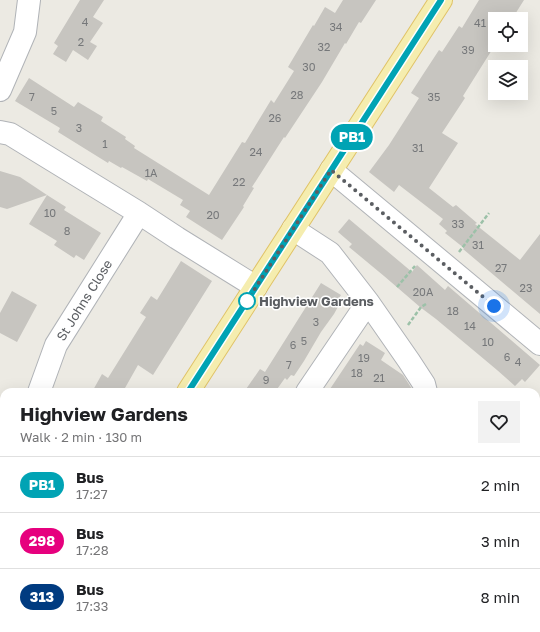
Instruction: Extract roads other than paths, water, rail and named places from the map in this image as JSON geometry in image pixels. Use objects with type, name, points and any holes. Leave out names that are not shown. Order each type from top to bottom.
[{"type":"main road","points":[[191,388],[441,0]]},
{"type":"street","points":[[0,90],[25,32],[29,0]]},
{"type":"street","points":[[0,132],[10,134],[256,287]]},
{"type":"street","points":[[331,170],[540,344]]},
{"type":"street","name":"St Johns Close","points":[[40,388],[56,345],[139,213]]},
{"type":"street","points":[[293,229],[330,253],[368,302],[409,361],[425,388]]},
{"type":"street","points":[[310,388],[368,302]]},
{"type":"place","name":"Highview Gardens","points":[[247,301]]}]
